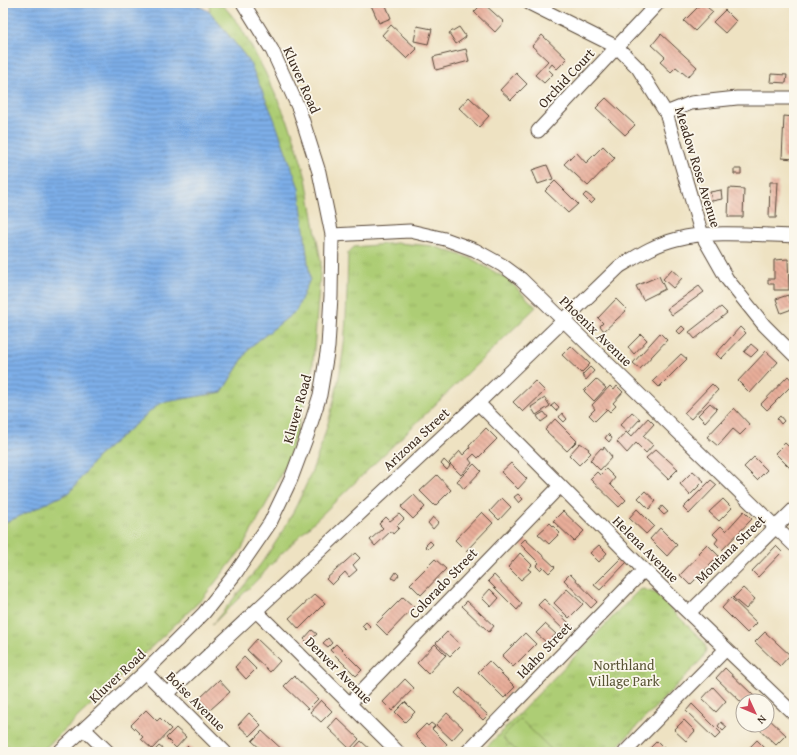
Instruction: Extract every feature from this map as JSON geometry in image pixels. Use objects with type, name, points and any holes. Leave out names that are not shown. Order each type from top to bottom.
[{"type":"street","name":"Kluver Road","points":[[59,752],[145,672],[204,613],[235,574],[270,523],[291,479],[320,395],[328,347],[332,235],[319,172],[299,109],[272,50],[243,3]]},
{"type":"street","name":"Meadow Rose Avenue","points":[[529,3],[617,47],[638,68],[666,113],[702,235],[727,279],[764,325],[794,356]]},
{"type":"street","name":"Orchid Court","points":[[538,131],[658,3]]},
{"type":"street","points":[[666,113],[691,102],[737,98],[794,98]]},
{"type":"street","name":"Phoenix Avenue","points":[[332,235],[410,231],[444,239],[474,250],[502,265],[521,279],[794,545]]},
{"type":"street","name":"Arizona Street","points":[[167,694],[478,403],[618,267],[645,250],[677,238],[702,235],[794,236]]},
{"type":"street","name":"Helena Avenue","points":[[478,403],[644,570],[794,714]]},
{"type":"street","name":"Colorado Street","points":[[350,703],[560,486]]},
{"type":"street","name":"Montana Street","points":[[688,613],[794,509]]},
{"type":"street","name":"Idaho Street","points":[[467,752],[644,570]]},
{"type":"street","name":"Denver Avenue","points":[[256,611],[398,752]]},
{"type":"street","points":[[625,752],[726,649]]},
{"type":"street","name":"Boise Avenue","points":[[145,672],[225,752]]},
{"type":"street","points":[[84,729],[108,752]]},
{"type":"green space","points":[[209,3],[221,3],[239,24],[265,72],[292,131],[306,178],[321,262],[312,375],[290,455],[269,499],[241,550],[202,599],[41,752],[3,752],[3,524],[70,492],[97,457],[160,403],[222,392],[250,347],[296,311],[249,61],[210,12]]},
{"type":"green space","points":[[397,243],[433,246],[472,259],[507,279],[536,307],[279,556],[212,625],[270,551],[297,505],[315,463],[335,398],[343,353],[348,253],[354,247]]},
{"type":"green space","name":"Northland Village Park","points":[[643,589],[655,593],[704,642],[706,650],[702,659],[612,752],[482,752],[638,591]]},
{"type":"green space","points":[[520,719],[554,752],[518,752],[502,737]]},
{"type":"water","points":[[3,3],[194,3],[210,12],[249,61],[273,116],[299,188],[310,279],[296,311],[250,347],[222,392],[160,403],[97,457],[70,492],[3,524]]},
{"type":"building","points":[[370,3],[385,3],[391,18],[379,23]]},
{"type":"building","points":[[483,3],[504,22],[495,32],[474,12]]},
{"type":"building","points":[[607,3],[622,3],[619,9]]},
{"type":"building","points":[[702,3],[713,12],[695,31],[684,21]]},
{"type":"building","points":[[725,10],[736,21],[725,33],[713,22]]},
{"type":"building","points":[[391,25],[417,49],[407,59],[382,35]]},
{"type":"building","points":[[417,26],[432,29],[428,44],[414,41]]},
{"type":"building","points":[[459,27],[466,37],[456,44],[449,33]]},
{"type":"building","points":[[661,34],[697,67],[688,77],[676,67],[671,72],[660,62],[665,57],[652,45]]},
{"type":"building","points":[[542,35],[567,59],[557,69],[552,64],[548,69],[553,74],[544,83],[535,75],[548,61],[532,46]]},
{"type":"building","points":[[466,49],[469,61],[436,70],[433,57]]},
{"type":"building","points":[[516,73],[527,84],[511,100],[500,90]]},
{"type":"building","points":[[771,74],[787,75],[786,83],[770,82]]},
{"type":"building","points":[[469,97],[489,116],[479,127],[459,108]]},
{"type":"building","points":[[606,98],[635,125],[625,135],[596,108]]},
{"type":"building","points":[[784,116],[794,117],[794,159],[782,158]]},
{"type":"building","points":[[603,146],[615,158],[588,186],[564,164],[576,152],[586,163]]},
{"type":"building","points":[[547,165],[553,179],[538,184],[532,170]]},
{"type":"building","points":[[734,169],[741,169],[741,174],[734,174]]},
{"type":"building","points":[[555,181],[578,204],[568,213],[545,191]]},
{"type":"building","points":[[770,182],[778,182],[776,218],[769,218]]},
{"type":"building","points":[[729,188],[744,189],[743,217],[728,217]]},
{"type":"building","points":[[721,190],[722,199],[712,201],[710,192]]},
{"type":"building","points":[[586,193],[595,200],[591,204],[583,196]]},
{"type":"building","points":[[788,259],[789,290],[774,290],[774,284],[768,284],[768,279],[774,279],[774,260]]},
{"type":"building","points":[[672,269],[682,278],[673,288],[663,279]]},
{"type":"building","points":[[659,276],[665,289],[643,300],[636,286]]},
{"type":"building","points":[[699,286],[704,292],[672,315],[667,309]]},
{"type":"building","points":[[788,295],[792,309],[781,313],[776,299]]},
{"type":"building","points":[[616,299],[627,310],[604,331],[600,326],[603,323],[598,318]]},
{"type":"building","points":[[721,307],[727,313],[695,339],[689,332]]},
{"type":"building","points":[[682,326],[685,329],[680,334],[677,331]]},
{"type":"building","points":[[740,327],[746,333],[721,359],[716,354]]},
{"type":"building","points":[[660,333],[667,340],[640,369],[633,363]]},
{"type":"building","points":[[641,334],[647,340],[634,354],[628,347]]},
{"type":"building","points":[[751,344],[758,350],[751,357],[744,352]]},
{"type":"building","points":[[571,346],[590,364],[581,373],[562,355]]},
{"type":"building","points":[[766,351],[778,362],[750,393],[738,381]]},
{"type":"building","points":[[681,354],[687,359],[659,387],[653,381]]},
{"type":"building","points":[[590,367],[594,371],[586,380],[582,375]]},
{"type":"building","points":[[788,376],[794,383],[767,410],[761,404]]},
{"type":"building","points":[[596,379],[606,388],[594,401],[584,391]]},
{"type":"building","points":[[535,381],[545,391],[523,412],[513,402]]},
{"type":"building","points":[[712,384],[718,390],[691,419],[684,413]]},
{"type":"building","points":[[610,386],[614,390],[617,386],[623,392],[613,403],[616,406],[610,412],[607,409],[595,421],[589,415],[595,409],[592,405]]},
{"type":"building","points":[[545,398],[550,406],[536,415],[531,407]]},
{"type":"building","points":[[555,403],[559,407],[556,411],[551,406]]},
{"type":"building","points":[[710,403],[717,409],[705,422],[698,415]]},
{"type":"building","points":[[734,408],[750,425],[740,435],[733,429],[718,446],[707,437]]},
{"type":"building","points":[[544,412],[548,417],[541,422],[537,416]]},
{"type":"building","points":[[632,412],[640,419],[628,432],[620,425]]},
{"type":"building","points":[[562,413],[567,419],[564,422],[559,417]]},
{"type":"building","points":[[780,416],[784,421],[781,424],[777,419]]},
{"type":"building","points":[[648,418],[654,424],[643,436],[653,445],[646,453],[636,443],[627,453],[617,442],[626,432],[631,437]]},
{"type":"building","points":[[555,419],[577,441],[567,451],[545,430]]},
{"type":"building","points":[[486,428],[497,439],[478,458],[474,454],[469,459],[472,463],[461,475],[449,463],[460,451],[463,455],[470,448],[469,446]]},
{"type":"building","points":[[608,434],[612,438],[609,442],[605,438]]},
{"type":"building","points":[[580,443],[589,449],[588,450],[591,453],[579,465],[569,455]]},
{"type":"building","points":[[785,443],[794,452],[794,472],[775,453]]},
{"type":"building","points":[[604,447],[612,457],[600,470],[590,460],[601,448],[603,449]]},
{"type":"building","points":[[656,449],[678,469],[668,479],[646,458]]},
{"type":"building","points":[[754,457],[767,470],[757,480],[744,467]]},
{"type":"building","points":[[444,460],[450,466],[447,470],[441,464]]},
{"type":"building","points":[[511,463],[527,479],[518,489],[501,472]]},
{"type":"building","points":[[474,464],[481,471],[464,489],[457,481]]},
{"type":"building","points":[[606,469],[615,478],[610,484],[626,500],[619,507],[590,479],[597,472],[600,475]]},
{"type":"building","points":[[693,471],[704,481],[690,495],[680,484]]},
{"type":"building","points":[[437,475],[451,490],[435,506],[420,491]]},
{"type":"building","points":[[711,480],[717,485],[689,514],[683,508]]},
{"type":"building","points":[[645,491],[656,501],[649,509],[638,498]]},
{"type":"building","points":[[518,494],[523,499],[519,503],[514,497]]},
{"type":"building","points":[[414,495],[425,507],[413,519],[401,507]]},
{"type":"building","points":[[502,498],[511,507],[499,520],[490,511]]},
{"type":"building","points":[[723,499],[732,508],[719,521],[709,512]]},
{"type":"building","points":[[662,506],[668,512],[664,515],[659,510]]},
{"type":"building","points":[[637,509],[654,526],[646,534],[629,518]]},
{"type":"building","points":[[563,511],[584,531],[574,541],[553,521]]},
{"type":"building","points":[[744,511],[752,519],[722,550],[715,543],[718,539],[713,534],[721,526],[726,531]]},
{"type":"building","points":[[482,512],[493,523],[466,551],[455,540]]},
{"type":"building","points":[[399,514],[404,519],[397,526],[399,528],[393,534],[391,531],[375,546],[370,540],[383,528],[379,524],[386,517],[390,521]]},
{"type":"building","points":[[433,517],[439,522],[433,529],[428,523]]},
{"type":"building","points":[[550,523],[560,533],[549,544],[538,534]]},
{"type":"building","points":[[660,528],[677,545],[667,556],[650,539]]},
{"type":"building","points":[[525,539],[555,567],[549,573],[543,567],[540,570],[536,566],[539,563],[520,544]]},
{"type":"building","points":[[430,541],[433,544],[428,549],[425,546]]},
{"type":"building","points":[[707,544],[719,556],[690,585],[680,575],[700,554],[698,553]]},
{"type":"building","points":[[599,545],[607,553],[599,562],[590,553]]},
{"type":"building","points":[[776,546],[782,552],[758,577],[752,571]]},
{"type":"building","points":[[355,553],[360,558],[353,565],[357,570],[349,577],[345,572],[332,585],[326,579]]},
{"type":"building","points":[[520,553],[532,565],[528,569],[531,571],[521,580],[508,567]]},
{"type":"building","points":[[622,557],[627,562],[600,590],[594,585]]},
{"type":"building","points":[[435,559],[446,569],[421,595],[410,584]]},
{"type":"building","points":[[396,572],[399,575],[395,580],[392,578]]},
{"type":"building","points":[[570,574],[597,602],[591,608],[564,580]]},
{"type":"building","points":[[494,575],[522,604],[517,610],[488,581]]},
{"type":"building","points":[[743,588],[755,599],[746,609],[733,598]]},
{"type":"building","points":[[490,589],[499,598],[491,607],[482,598]]},
{"type":"building","points":[[567,589],[583,604],[569,618],[554,603]]},
{"type":"building","points":[[315,594],[325,603],[299,629],[289,618]]},
{"type":"building","points":[[403,597],[414,607],[387,635],[376,624]]},
{"type":"building","points":[[731,598],[757,623],[747,633],[722,608]]},
{"type":"building","points":[[544,599],[572,626],[566,632],[538,605]]},
{"type":"building","points":[[467,601],[494,626],[489,632],[462,606]]},
{"type":"building","points":[[366,622],[370,626],[366,630],[362,626]]},
{"type":"building","points":[[545,624],[556,634],[547,643],[536,633]]},
{"type":"building","points":[[312,630],[317,634],[308,643],[304,639]]},
{"type":"building","points":[[447,632],[461,645],[450,656],[436,643]]},
{"type":"building","points":[[765,632],[790,655],[780,666],[755,642]]},
{"type":"building","points":[[525,633],[536,644],[513,667],[502,656]]},
{"type":"building","points":[[328,638],[332,643],[328,647],[323,643]]},
{"type":"building","points":[[257,639],[280,661],[270,672],[247,650]]},
{"type":"building","points":[[336,644],[362,670],[356,676],[330,650]]},
{"type":"building","points":[[435,644],[446,655],[428,674],[417,663]]},
{"type":"building","points":[[244,657],[256,669],[246,679],[235,667]]},
{"type":"building","points":[[489,661],[515,687],[504,698],[478,672]]},
{"type":"building","points":[[725,668],[751,693],[735,693],[735,696],[716,678]]},
{"type":"building","points":[[294,676],[318,699],[308,709],[284,686]]},
{"type":"building","points":[[405,679],[414,688],[392,711],[383,702]]},
{"type":"building","points":[[219,680],[230,692],[210,710],[199,699]]},
{"type":"building","points":[[713,687],[726,701],[716,712],[702,699]]},
{"type":"building","points":[[460,688],[488,715],[483,720],[455,693]]},
{"type":"building","points":[[321,700],[332,711],[321,722],[310,712]]},
{"type":"building","points":[[405,702],[415,712],[405,722],[395,712]]},
{"type":"building","points":[[692,704],[721,733],[715,739],[686,711]]},
{"type":"building","points":[[146,710],[157,721],[160,718],[171,729],[152,749],[141,739],[143,737],[131,725]]},
{"type":"building","points":[[249,713],[261,725],[250,736],[238,725]]},
{"type":"building","points":[[447,713],[463,728],[452,740],[436,725]]},
{"type":"building","points":[[337,718],[359,739],[350,749],[328,728]]},
{"type":"building","points":[[684,720],[695,731],[686,741],[674,730]]},
{"type":"building","points":[[721,722],[727,727],[723,731],[718,726]]},
{"type":"building","points":[[431,723],[435,726],[432,729],[447,744],[440,752],[430,752],[431,751],[415,735],[426,724],[428,726]]},
{"type":"building","points":[[775,725],[786,735],[776,745],[763,733],[775,733]]},
{"type":"building","points":[[176,728],[186,737],[176,748],[166,738]]},
{"type":"building","points":[[262,731],[285,752],[264,752],[252,741]]},
{"type":"building","points":[[757,740],[766,749],[764,752],[749,752],[747,750]]},
{"type":"building","points":[[361,741],[373,752],[351,752]]},
{"type":"building","points":[[657,741],[668,752],[646,752]]},
{"type":"building","points":[[159,746],[164,750],[155,752],[154,751]]},
{"type":"building","points":[[188,746],[194,752],[182,752]]}]
